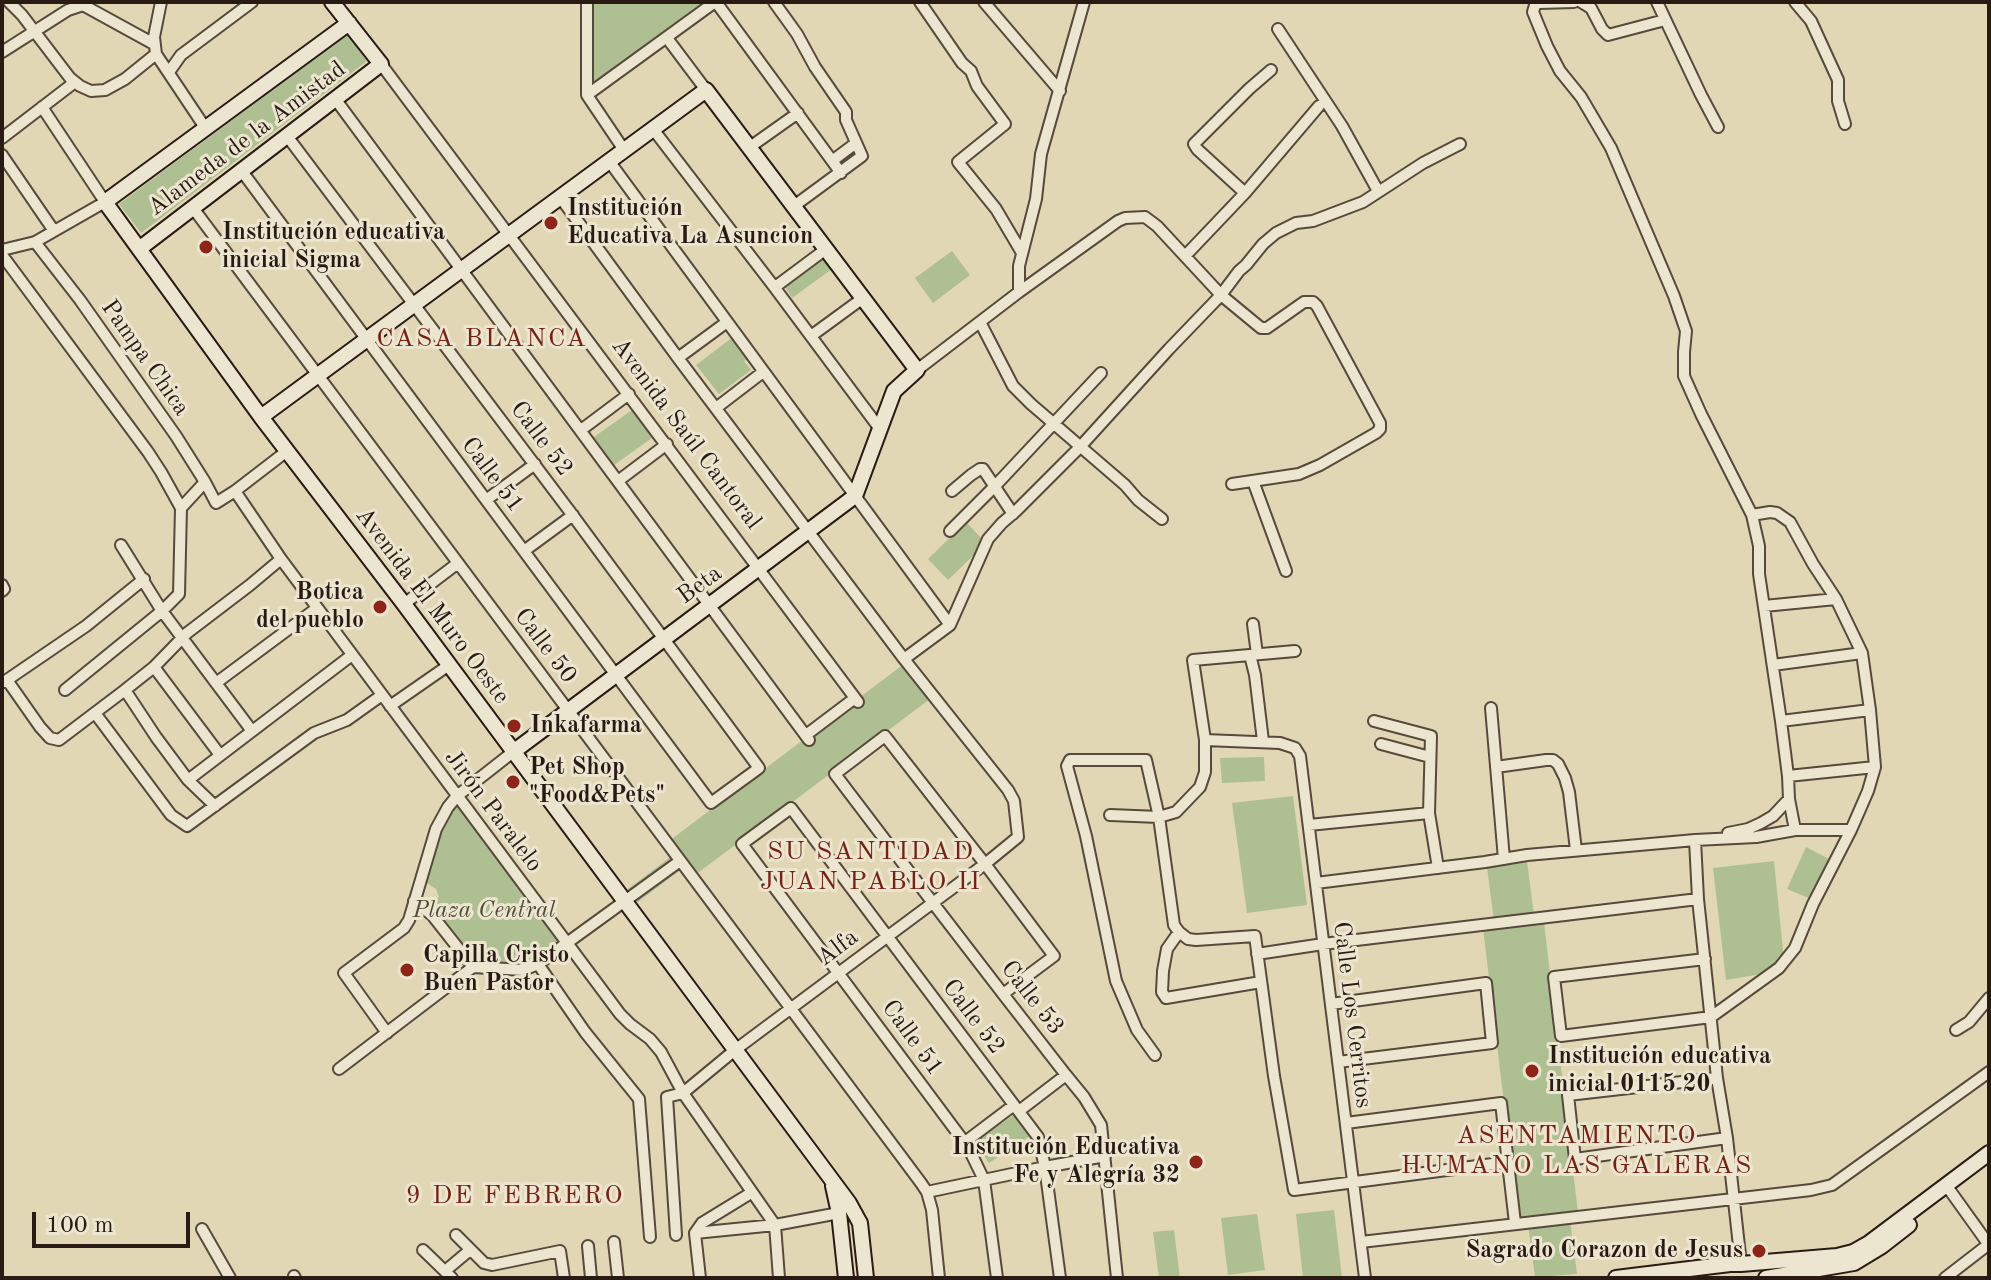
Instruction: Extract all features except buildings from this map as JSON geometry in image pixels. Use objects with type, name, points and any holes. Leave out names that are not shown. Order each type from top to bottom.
[{"type":"street","points":[[9,2],[75,82],[91,91],[105,90],[125,79],[155,49],[161,2]]},
{"type":"street","points":[[169,72],[181,55],[252,2]]},
{"type":"street","name":"Avenida Saúl Cantoral","points":[[332,2],[857,700],[808,737],[710,605]]},
{"type":"street","points":[[587,95],[716,2],[841,173]]},
{"type":"street","points":[[774,2],[846,112],[846,120],[861,157],[794,206]]},
{"type":"street","points":[[920,2],[962,63],[971,71],[977,86],[1005,124],[958,162],[996,209],[1022,253]]},
{"type":"street","points":[[984,2],[1060,91]]},
{"type":"street","points":[[1019,292],[1019,266],[1036,199],[1041,154],[1084,2]]},
{"type":"street","points":[[1574,2],[1542,2],[1534,4],[1533,12],[1560,71],[1581,97],[1611,148],[1686,331],[1684,376],[1752,515],[1759,546],[1759,574],[1795,830]]},
{"type":"street","points":[[1581,2],[1591,8],[1608,35],[1665,20]]},
{"type":"street","points":[[1657,2],[1718,127]]},
{"type":"street","points":[[1795,2],[1811,21],[1838,80],[1838,101],[1845,124]]},
{"type":"street","points":[[2,52],[82,3],[155,49],[206,129]]},
{"type":"street","points":[[586,3],[587,95],[624,150]]},
{"type":"street","name":"Alameda de la Amistad","points":[[105,202],[349,23]]},
{"type":"street","points":[[1278,29],[1342,126],[1378,191]]},
{"type":"street","points":[[667,38],[917,370]]},
{"type":"street","name":"Alameda de la Amistad","points":[[139,249],[381,64]]},
{"type":"street","points":[[1245,193],[1194,144],[1271,70]]},
{"type":"street","points":[[2,138],[75,82]]},
{"type":"street","points":[[261,417],[706,90]]},
{"type":"street","points":[[336,100],[710,605]]},
{"type":"street","points":[[1186,255],[1245,193],[1319,106]]},
{"type":"street","points":[[42,107],[105,202],[35,242],[2,252],[148,452],[181,508],[180,590],[177,597],[65,690]]},
{"type":"street","points":[[750,147],[798,113]]},
{"type":"street","points":[[653,129],[880,429]]},
{"type":"street","name":"Calle 52","points":[[287,136],[535,464],[759,768],[711,803]]},
{"type":"street","points":[[832,161],[856,143]]},
{"type":"street","points":[[560,197],[904,659],[950,625],[988,539],[1080,447],[1276,233],[1296,223],[1313,221],[1363,202],[1460,144]]},
{"type":"street","points":[[2,155],[54,231]]},
{"type":"street","points":[[609,161],[950,625]]},
{"type":"street","name":"Calle 51","points":[[241,170],[711,803]]},
{"type":"street","name":"Avenida El Muro Oeste","points":[[105,202],[261,417],[404,604],[857,1214],[866,1278]]},
{"type":"street","name":"Calle 50","points":[[193,208],[927,1192],[932,1210],[939,1278]]},
{"type":"street","points":[[855,496],[894,391],[1019,292],[1125,218],[1145,217],[1186,255],[1221,295],[1256,325],[1264,329],[1304,302],[1313,302],[1380,423],[1376,433],[1299,474],[1232,484]]},
{"type":"street","name":"Pampa Chica","points":[[35,242],[176,436],[216,503],[235,491]]},
{"type":"street","points":[[775,287],[826,249]]},
{"type":"street","points":[[811,336],[863,298]]},
{"type":"street","points":[[678,358],[727,322]]},
{"type":"street","points":[[980,322],[1013,386],[1162,519]]},
{"type":"street","points":[[716,408],[763,372]]},
{"type":"street","points":[[950,531],[1101,373]]},
{"type":"street","points":[[581,430],[629,394]]},
{"type":"street","points":[[618,481],[667,444]]},
{"type":"street","points":[[235,491],[287,451]]},
{"type":"street","points":[[486,500],[535,464]]},
{"type":"street","points":[[952,491],[982,469],[1013,514]]},
{"type":"street","points":[[1253,481],[1286,571]]},
{"type":"street","points":[[181,508],[205,482]]},
{"type":"street","name":"Jirón Paralelo","points":[[235,491],[317,608],[620,1014],[661,1052],[683,1093],[775,1225]]},
{"type":"street","name":"Beta","points":[[387,1033],[344,973],[404,928],[436,829],[457,796],[855,496]]},
{"type":"street","points":[[1705,959],[1554,977],[1561,1036],[1711,1017],[1779,968],[1788,958],[1868,791],[1875,767],[1862,653],[1836,599],[1790,522],[1777,513],[1752,515]]},
{"type":"street","points":[[524,551],[573,515]]},
{"type":"street","points":[[121,545],[162,611],[252,731]]},
{"type":"street","points":[[144,579],[86,626],[4,681],[53,740],[59,740],[154,667],[183,637],[281,559]]},
{"type":"street","points":[[404,604],[458,563]]},
{"type":"street","points":[[1764,606],[1836,599]]},
{"type":"street","points":[[216,683],[317,608]]},
{"type":"street","points":[[1205,740],[1263,741],[1253,654],[1253,624]]},
{"type":"street","points":[[1110,815],[1159,817],[1176,812],[1200,787],[1205,772],[1205,740],[1193,660],[1295,651]]},
{"type":"street","points":[[1773,665],[1862,653]]},
{"type":"street","points":[[188,780],[352,655]]},
{"type":"street","name":"Alfa","points":[[683,1093],[735,1050],[1018,837],[1014,801],[1008,790],[904,659]]},
{"type":"street","points":[[390,706],[449,665]]},
{"type":"street","points":[[154,667],[220,755]]},
{"type":"street","points":[[125,690],[188,780],[215,806]]},
{"type":"street","points":[[95,713],[171,815],[187,826],[314,733],[347,720],[382,695]]},
{"type":"street","points":[[1491,708],[1504,859]]},
{"type":"street","points":[[1781,721],[1870,710]]},
{"type":"street","points":[[1374,721],[1431,736],[1429,813],[1438,868]]},
{"type":"street","name":"Calle 53","points":[[985,864],[885,736],[835,774],[1084,1097],[1101,1125],[1117,1278]]},
{"type":"street","name":"Calle Los Cerritos","points":[[1263,741],[1290,745],[1300,756],[1365,1278]]},
{"type":"street","points":[[1381,744],[1430,757]]},
{"type":"street","points":[[1155,1055],[1137,1030],[1116,981],[1067,762],[1073,759],[1146,760],[1159,817],[1174,925],[1188,939],[1255,936],[1274,1076],[1294,1190],[1508,1162]]},
{"type":"street","points":[[1496,767],[1546,760],[1558,764],[1569,792],[1576,850]]},
{"type":"street","points":[[1788,776],[1875,767]]},
{"type":"street","points":[[1695,840],[1748,829],[1773,816],[1789,799]]},
{"type":"street","name":"Calle 52","points":[[791,808],[1038,1137],[1060,1278]]},
{"type":"street","name":"Calle 51","points":[[791,808],[742,844],[965,1142],[984,1180],[997,1278]]},
{"type":"street","points":[[1309,825],[1429,813]]},
{"type":"street","points":[[1316,883],[1576,850],[1756,837],[1795,830],[1851,830]]},
{"type":"street","points":[[1695,840],[1698,899],[1717,1078],[1734,1199],[1748,1271]]},
{"type":"street","points":[[339,1069],[473,967],[523,970],[538,964],[680,861]]},
{"type":"street","points":[[985,864],[1054,956],[1003,994]]},
{"type":"street","points":[[1257,954],[1698,899]]},
{"type":"street","points":[[414,901],[432,915],[473,967]]},
{"type":"street","points":[[1179,932],[1167,949],[1162,992],[1166,998],[1261,982]]},
{"type":"street","points":[[538,964],[585,1032],[639,1099],[650,1237]]},
{"type":"street","points":[[1331,1004],[1486,983],[1492,1043],[1338,1062]]},
{"type":"street","points":[[1956,1030],[1969,1022],[1989,998]]},
{"type":"street","points":[[965,1142],[1066,1075]]},
{"type":"street","points":[[1717,1078],[1568,1095],[1575,1159],[1727,1138]]},
{"type":"street","points":[[1361,1242],[1811,1190],[1832,1185],[1987,1078]]},
{"type":"street","points":[[676,1235],[667,1097],[683,1093]]},
{"type":"street","points":[[1346,1123],[1501,1103],[1515,1223]]},
{"type":"street","points":[[1766,1278],[1854,1263],[1882,1246],[1989,1153]]},
{"type":"street","points":[[927,1192],[1105,1156]]},
{"type":"street","points":[[1616,1278],[1730,1264],[1748,1271],[1853,1252],[1989,1165]]},
{"type":"street","name":"Avenida El Muro Oeste","points":[[833,1182],[846,1278]]},
{"type":"street","points":[[1945,1278],[1989,1244],[1948,1189]]},
{"type":"street","points":[[700,1278],[695,1233],[702,1223],[751,1193]]},
{"type":"street","points":[[695,1233],[775,1225],[839,1213]]},
{"type":"street","points":[[775,1225],[779,1278]]},
{"type":"street","points":[[202,1229],[230,1278]]},
{"type":"street","points":[[456,1235],[484,1263],[492,1265],[560,1251],[564,1278]]},
{"type":"street","points":[[614,1242],[618,1278]]},
{"type":"street","points":[[588,1246],[591,1278]]},
{"type":"street","points":[[423,1250],[448,1274],[470,1250]]},
{"type":"green space","points":[[593,2],[704,2],[592,84],[588,83]]},
{"type":"green space","points":[[347,35],[367,61],[141,233],[119,204]]},
{"type":"green space","points":[[952,251],[970,275],[933,303],[915,278]]},
{"type":"green space","points":[[823,256],[832,269],[792,298],[783,284]]},
{"type":"green space","points":[[733,337],[749,358],[744,361],[751,370],[719,394],[696,365]]},
{"type":"green space","points":[[632,410],[652,438],[614,465],[594,437]]},
{"type":"green space","points":[[966,522],[986,543],[948,580],[928,559]]},
{"type":"green space","points":[[904,664],[930,699],[695,875],[687,865],[638,902],[628,889],[677,852],[669,841]]},
{"type":"green space","points":[[1264,757],[1265,781],[1222,783],[1220,758]]},
{"type":"green space","points":[[1293,796],[1307,905],[1247,913],[1232,803]]},
{"type":"green space","name":"Plaza Central","points":[[457,804],[558,942],[526,964],[471,961],[423,902],[439,897],[436,889],[422,880]]},
{"type":"green space","points":[[1806,847],[1833,861],[1813,900],[1787,889]]},
{"type":"green space","points":[[1527,861],[1534,916],[1494,921],[1487,867]]},
{"type":"green space","points":[[1774,861],[1785,970],[1726,980],[1713,868]]},
{"type":"green space","points":[[1544,922],[1578,1213],[1518,1220],[1483,928]]},
{"type":"green space","points":[[1018,1112],[1033,1134],[989,1163],[975,1142]]},
{"type":"green space","points":[[1334,1210],[1342,1278],[1303,1278],[1296,1214]]},
{"type":"green space","points":[[1257,1214],[1265,1270],[1228,1275],[1221,1218]]},
{"type":"green space","points":[[1570,1220],[1577,1274],[1535,1277],[1528,1225]]},
{"type":"green space","points":[[1174,1230],[1180,1278],[1159,1278],[1153,1232]]},
{"type":"place","name":"Institución Educativa La Asuncion","points":[[551,223]]},
{"type":"place","name":"Institución educativa inicial Sigma","points":[[206,247]]},
{"type":"place","name":"Botica del pueblo","points":[[380,607]]},
{"type":"place","name":"Inkafarma","points":[[514,726]]},
{"type":"place","name":"Pet Shop \"Food&Pets\"","points":[[513,782]]},
{"type":"place","name":"Capilla Cristo Buen Pastor","points":[[407,970]]},
{"type":"place","name":"Institución educativa inicial 0115 20","points":[[1532,1071]]},
{"type":"place","name":"Institución Educativa Fe y Alegría 32","points":[[1196,1162]]},
{"type":"place","name":"Sagrado Corazon de Jesus","points":[[1759,1251]]},
{"type":"district","name":"CASA BLANCA","points":[[482,339]]},
{"type":"district","name":"SU SANTIDAD JUAN PABLO II","points":[[871,867]]},
{"type":"district","name":"ASENTAMIENTO HUMANO LAS GALERAS","points":[[1577,1151]]},
{"type":"district","name":"9 DE FEBRERO","points":[[515,1196]]}]
